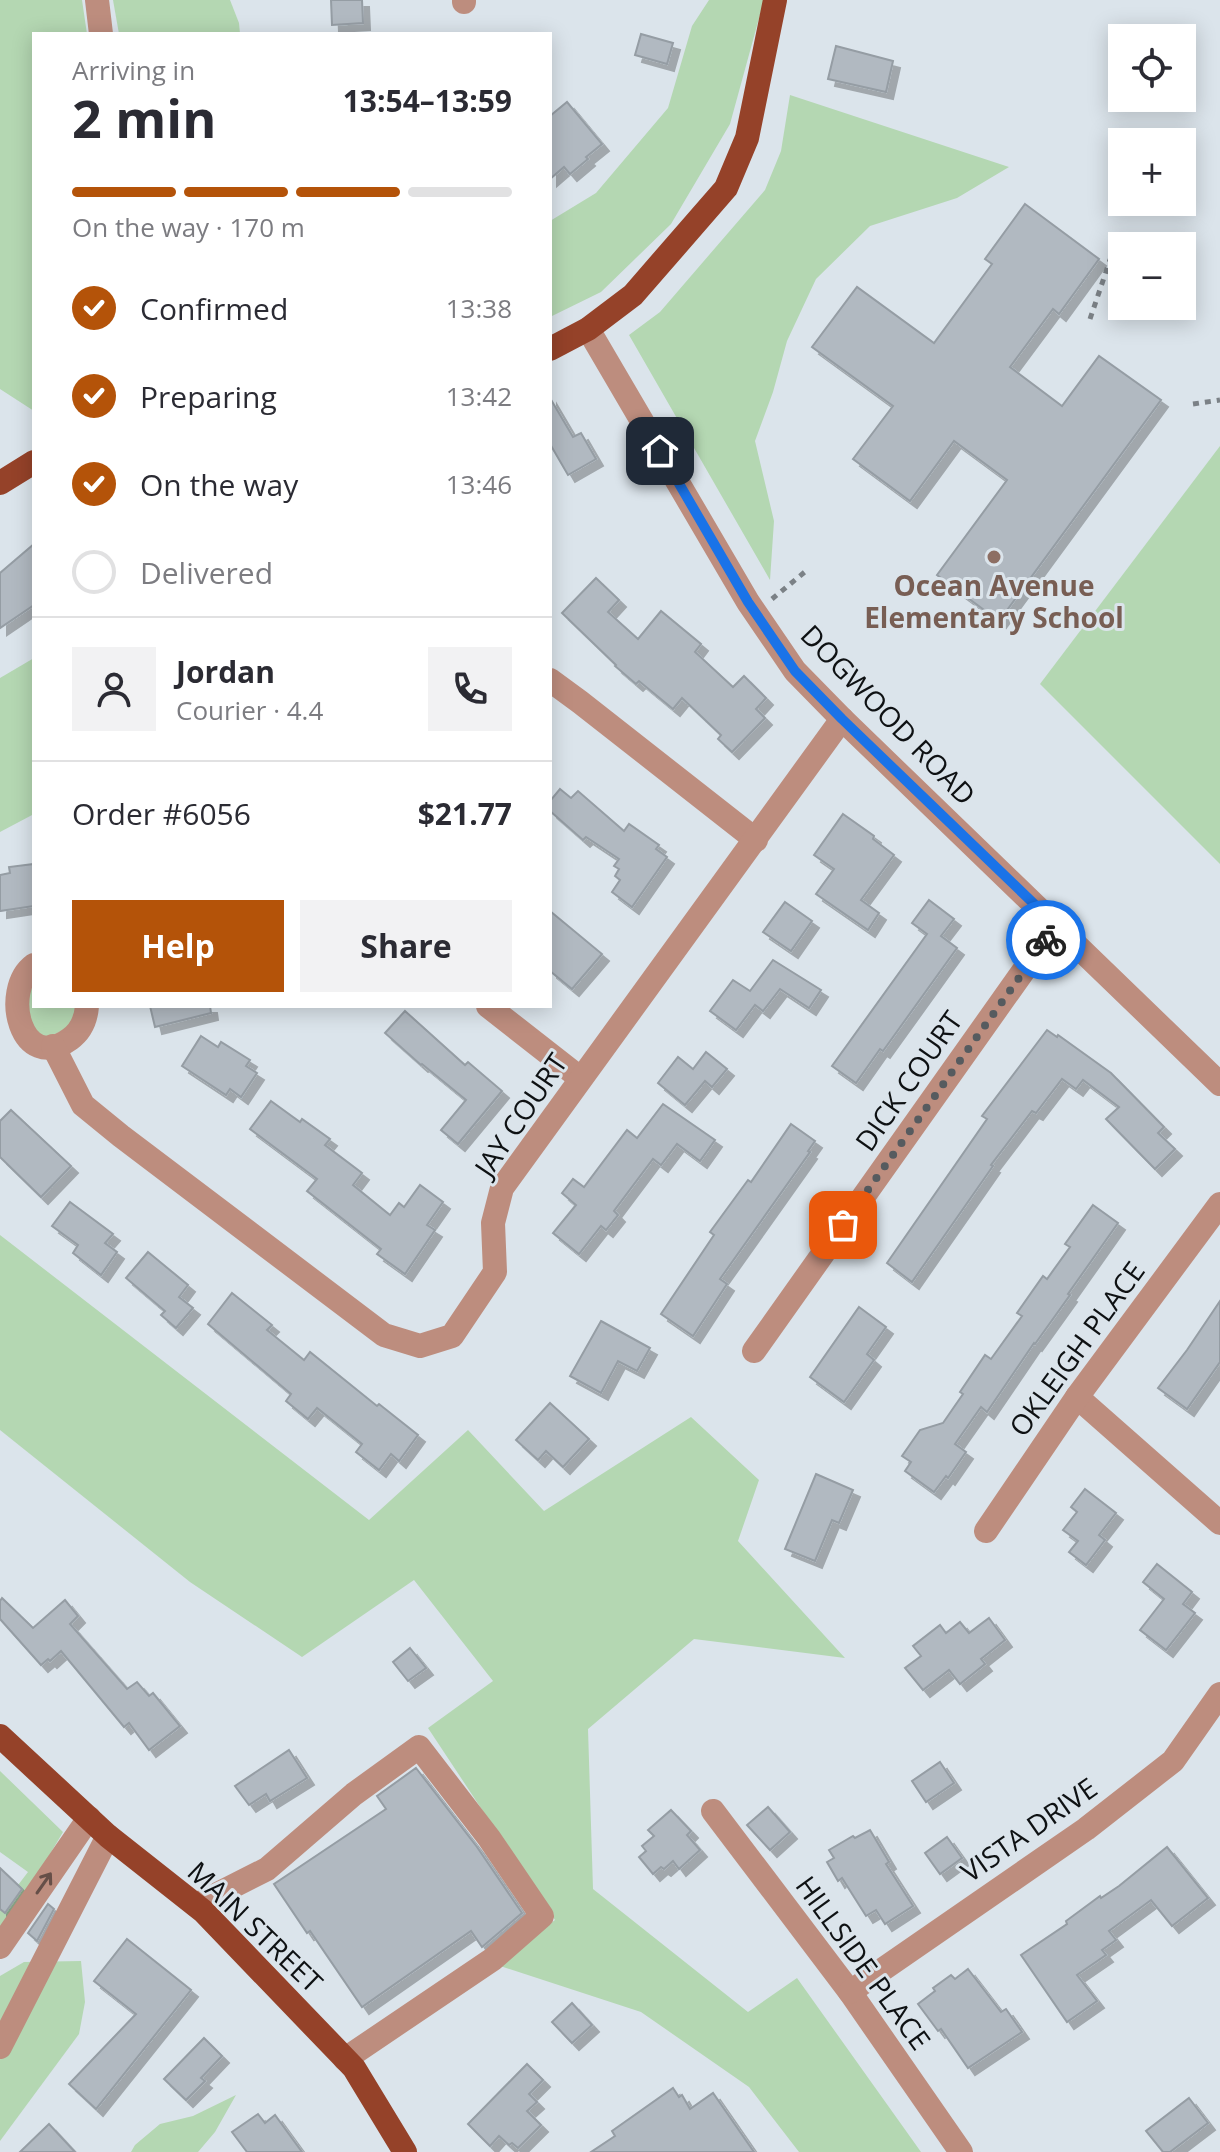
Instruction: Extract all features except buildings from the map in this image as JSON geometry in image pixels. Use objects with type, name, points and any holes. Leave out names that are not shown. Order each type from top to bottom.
[{"type":"main road","points":[[552,348],[588,329],[633,295],[726,188],[747,138],[775,0]]},
{"type":"main road","points":[[0,483],[32,463]]},
{"type":"main road","name":"MAIN STREET","points":[[0,1736],[108,1836],[196,1905],[354,2068],[405,2152]]},
{"type":"street","points":[[97,0],[101,32]]},
{"type":"street","name":"DOGWOOD ROAD","points":[[588,329],[748,602],[795,671],[1220,1084]]},
{"type":"street","points":[[552,681],[756,840]]},
{"type":"street","name":"JAY COURT","points":[[53,1046],[83,1105],[384,1335],[420,1346],[452,1336],[495,1272],[493,1223],[502,1188],[842,719]]},
{"type":"street","name":"DICK COURT","points":[[754,1351],[1056,925]]},
{"type":"street","points":[[32,966],[22,969],[5,992],[3,1006],[13,1033],[38,1047],[65,1042],[76,1034],[83,1023],[87,1008]]},
{"type":"street","points":[[491,1008],[580,1078]]},
{"type":"street","name":"OKLEIGH PLACE","points":[[986,1531],[1077,1397],[1220,1204]]},
{"type":"street","points":[[1077,1397],[1220,1523]]},
{"type":"street","name":"VISTA DRIVE","points":[[850,1992],[1086,1829],[1173,1761],[1220,1694]]},
{"type":"street","points":[[196,1905],[267,1869],[354,1794],[419,1747],[489,1838],[542,1916],[493,1959],[345,2059]]},
{"type":"street","name":"HILLSIDE PLACE","points":[[713,1811],[850,1992],[961,2152]]},
{"type":"street","points":[[0,1947],[89,1818]]},
{"type":"street","points":[[0,2047],[108,1836]]},
{"type":"path","points":[[1090,319],[1108,266]]},
{"type":"path","points":[[1193,404],[1220,400]]},
{"type":"path","points":[[768,603],[806,571]]},
{"type":"green space","points":[[0,0],[82,0],[87,32],[32,32],[32,410],[0,389]]},
{"type":"green space","points":[[113,0],[230,0],[240,32],[119,32]]},
{"type":"green space","points":[[709,0],[764,0],[730,124],[671,224],[601,292],[552,316],[552,220],[596,193],[668,108],[692,26]]},
{"type":"green space","points":[[790,95],[1009,167],[957,198],[870,226],[816,279],[787,341],[755,441],[774,521],[770,580],[629,335],[660,312],[765,190],[781,151]]},
{"type":"green space","points":[[1220,446],[1220,864],[1040,684]]},
{"type":"green space","points":[[32,659],[32,815],[0,832],[0,678]]},
{"type":"green space","points":[[32,974],[32,1008],[83,1008],[80,1021],[42,1041],[12,997]]},
{"type":"green space","points":[[0,1235],[369,1520],[468,1430],[544,1511],[691,1417],[759,1480],[738,1541],[845,1658],[694,1639],[588,1729],[593,1889],[748,2012],[797,1978],[921,2152],[799,2152],[749,2087],[641,2012],[497,1965],[555,1920],[428,1728],[493,1681],[414,1580],[302,1657],[190,1582],[0,1430]]},
{"type":"green space","points":[[0,1771],[63,1832],[24,1898],[0,1951],[0,1906],[28,1872],[0,1852]]},
{"type":"green space","points":[[81,1961],[85,2002],[79,2034],[0,2141],[0,1976],[24,1962]]},
{"type":"green space","points":[[236,2095],[215,2132],[198,2152],[131,2152],[160,2124],[193,2116]]},
{"type":"way so far","points":[[843,1225],[1046,940]]},
{"type":"place","name":"Ocean Avenue Elementary School","points":[[994,557]]},
{"type":"route","points":[[660,451],[748,602],[795,671],[1056,925],[1046,940]]}]
